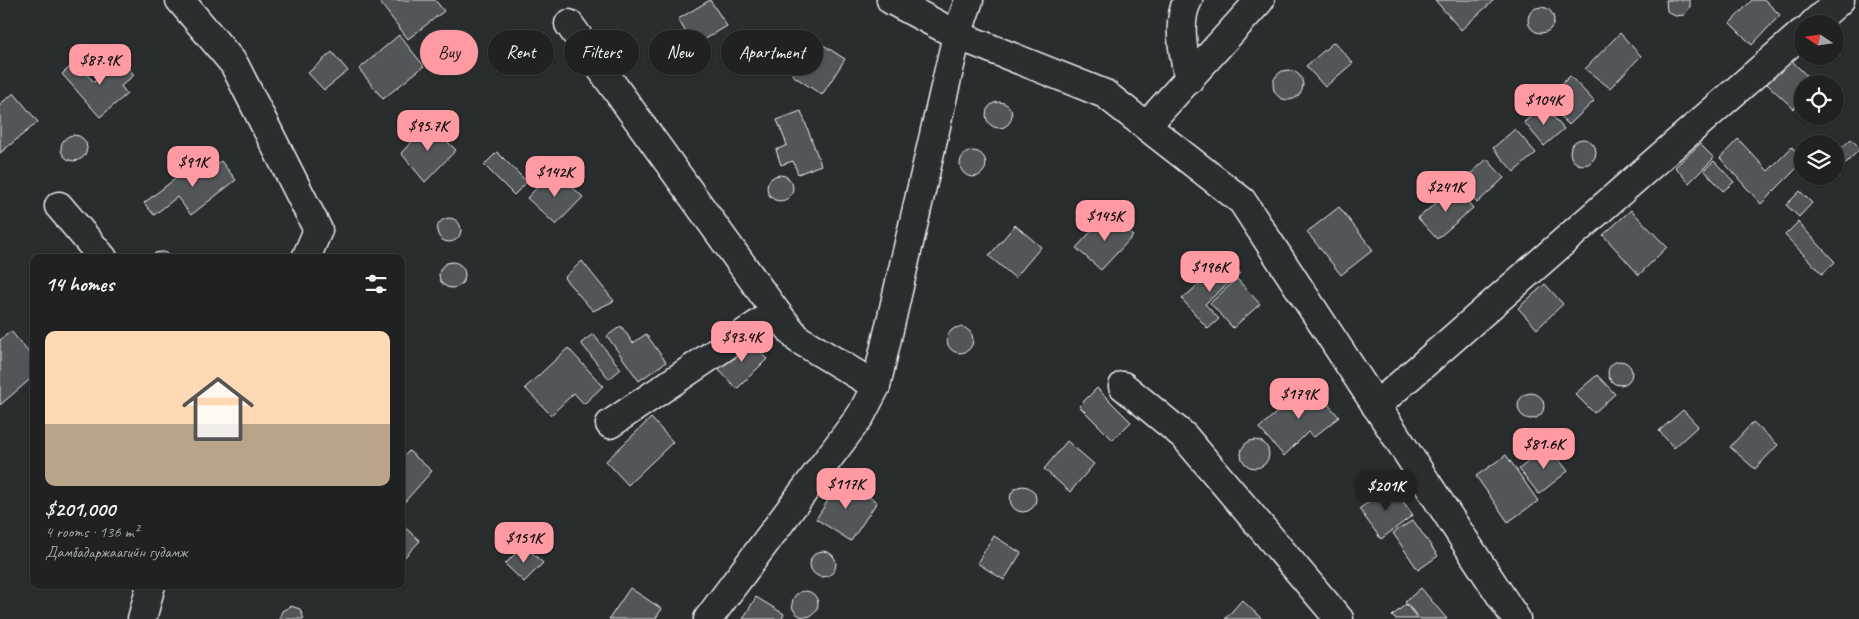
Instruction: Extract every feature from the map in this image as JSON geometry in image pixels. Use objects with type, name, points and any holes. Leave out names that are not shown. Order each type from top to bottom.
[{"type":"street","points":[[180,0],[234,64],[318,230],[308,254]]},
{"type":"street","points":[[890,0],[957,35],[1105,94],[1242,201],[1516,619]]},
{"type":"street","points":[[708,619],[860,415],[876,386],[957,35],[968,0]]},
{"type":"street","points":[[1188,0],[1184,8],[1182,50],[1189,80]]},
{"type":"street","points":[[1146,126],[1260,0]]},
{"type":"street","points":[[1823,15],[1840,0]]},
{"type":"street","points":[[569,24],[776,312],[798,339],[876,386]]},
{"type":"street","points":[[1376,406],[1794,40]]},
{"type":"street","points":[[59,206],[100,254]]},
{"type":"street","points":[[610,424],[776,312]]},
{"type":"street","points":[[1123,386],[1184,436],[1340,619]]},
{"type":"street","points":[[142,619],[150,589]]},
{"type":"building","points":[[378,0],[435,0],[444,11],[408,39]]},
{"type":"building","points":[[710,0],[727,26],[711,36],[711,30],[685,30],[678,19]]},
{"type":"building","points":[[1435,0],[1494,0],[1461,30]]},
{"type":"building","points":[[1666,0],[1690,0],[1690,7],[1684,15],[1675,16],[1667,11]]},
{"type":"building","points":[[1752,0],[1765,0],[1780,15],[1752,45],[1730,23]]},
{"type":"building","points":[[1541,7],[1550,11],[1554,20],[1550,29],[1541,33],[1532,29],[1528,20],[1532,11]]},
{"type":"building","points":[[1620,33],[1641,56],[1610,88],[1585,69]]},
{"type":"building","points":[[399,35],[420,61],[420,69],[383,99],[359,69]]},
{"type":"building","points":[[1334,42],[1353,63],[1325,87],[1306,66]]},
{"type":"building","points":[[823,45],[845,59],[822,95],[792,75],[823,75]]},
{"type":"building","points":[[332,52],[348,71],[324,90],[308,73]]},
{"type":"building","points":[[121,59],[134,75],[121,86],[127,94],[100,117],[62,74],[76,62],[94,82]]},
{"type":"building","points":[[1790,59],[1806,75],[1794,75],[1794,109],[1767,84]]},
{"type":"building","points":[[1288,70],[1299,74],[1303,85],[1299,96],[1288,100],[1277,96],[1273,85],[1277,74]]},
{"type":"building","points":[[1570,76],[1594,101],[1569,125],[1545,100]]},
{"type":"building","points":[[14,93],[38,122],[0,153],[0,104]]},
{"type":"building","points":[[999,102],[1008,106],[1012,115],[1008,124],[999,128],[990,124],[986,115],[990,106]]},
{"type":"building","points":[[1544,106],[1564,129],[1544,146],[1524,122]]},
{"type":"building","points":[[801,111],[821,165],[798,174],[793,161],[781,165],[776,150],[787,145],[777,120]]},
{"type":"building","points":[[429,124],[456,150],[425,182],[401,153]]},
{"type":"building","points":[[1515,129],[1536,153],[1514,172],[1493,148]]},
{"type":"building","points":[[74,135],[83,139],[87,148],[83,157],[74,161],[65,157],[61,148],[65,139]]},
{"type":"building","points":[[1583,139],[1592,143],[1596,152],[1592,161],[1583,165],[1574,161],[1570,152],[1574,143]]},
{"type":"building","points":[[1738,139],[1768,171],[1792,147],[1794,149],[1794,171],[1761,204],[1720,158]]},
{"type":"building","points":[[1851,139],[1859,147],[1859,150],[1844,165],[1844,146]]},
{"type":"building","points":[[1700,144],[1714,158],[1689,183],[1675,167]]},
{"type":"building","points":[[973,151],[982,155],[986,164],[982,173],[973,177],[964,173],[960,164],[964,155]]},
{"type":"building","points":[[497,152],[527,182],[514,195],[484,165]]},
{"type":"building","points":[[1487,159],[1504,178],[1477,203],[1460,183]]},
{"type":"building","points":[[198,161],[206,172],[221,161],[236,180],[191,215],[177,197],[154,215],[144,203]]},
{"type":"building","points":[[1714,161],[1734,182],[1723,191],[1704,170]]},
{"type":"building","points":[[554,170],[583,197],[556,225],[527,198]]},
{"type":"building","points":[[780,175],[789,179],[793,188],[789,197],[780,201],[771,197],[767,188],[771,179]]},
{"type":"building","points":[[1455,187],[1473,208],[1437,239],[1418,218]]},
{"type":"building","points":[[1800,191],[1812,203],[1799,217],[1786,205]]},
{"type":"building","points":[[1339,207],[1373,250],[1341,275],[1307,232]]},
{"type":"building","points":[[1631,210],[1667,247],[1639,275],[1603,235]]},
{"type":"building","points":[[1108,213],[1133,236],[1101,270],[1076,248]]},
{"type":"building","points":[[444,218],[454,218],[461,225],[461,235],[454,242],[444,242],[437,235],[437,225]]},
{"type":"building","points":[[1798,222],[1835,262],[1822,274],[1785,235]]},
{"type":"building","points":[[1015,225],[1041,247],[1015,278],[989,256]]},
{"type":"building","points":[[165,252],[167,254],[154,254]]},
{"type":"building","points":[[1227,260],[1240,273],[1205,304],[1219,319],[1208,329],[1182,299]]},
{"type":"building","points":[[582,261],[614,301],[593,311],[564,278]]},
{"type":"building","points":[[452,262],[461,266],[465,275],[461,284],[452,288],[443,284],[439,275],[443,266]]},
{"type":"building","points":[[1237,279],[1260,304],[1233,328],[1210,303]]},
{"type":"building","points":[[1545,284],[1563,304],[1537,329],[1518,308]]},
{"type":"building","points":[[621,326],[633,343],[646,334],[666,362],[639,381],[607,336]]},
{"type":"building","points":[[960,327],[969,331],[973,340],[969,349],[960,353],[951,349],[947,340],[951,331]]},
{"type":"building","points":[[11,331],[30,354],[30,379],[0,405],[0,340]]},
{"type":"building","points":[[593,334],[621,369],[609,379],[581,343]]},
{"type":"building","points":[[746,338],[767,359],[737,389],[717,368]]},
{"type":"building","points":[[568,348],[603,386],[584,404],[574,393],[551,415],[525,388]]},
{"type":"building","points":[[1615,361],[1625,361],[1632,368],[1632,378],[1625,385],[1615,385],[1608,378],[1608,368]]},
{"type":"building","points":[[1597,375],[1615,394],[1594,413],[1575,394]]},
{"type":"building","points":[[1310,383],[1339,417],[1314,437],[1308,432],[1284,456],[1259,428]]},
{"type":"building","points":[[1097,388],[1131,422],[1113,440],[1079,406]]},
{"type":"building","points":[[1531,393],[1540,397],[1544,406],[1540,415],[1531,419],[1522,415],[1518,406],[1522,397]]},
{"type":"building","points":[[1683,410],[1698,426],[1674,448],[1659,431]]},
{"type":"building","points":[[651,418],[673,442],[628,485],[606,461]]},
{"type":"building","points":[[1753,422],[1778,445],[1755,469],[1730,447]]},
{"type":"building","points":[[1255,440],[1265,444],[1269,454],[1265,464],[1255,468],[1245,464],[1241,454],[1245,444]]},
{"type":"building","points":[[1067,441],[1094,464],[1070,492],[1044,469]]},
{"type":"building","points":[[1548,446],[1568,471],[1539,494],[1519,469]]},
{"type":"building","points":[[409,451],[432,471],[405,501],[405,455]]},
{"type":"building","points":[[1506,455],[1538,501],[1508,522],[1476,476]]},
{"type":"building","points":[[842,479],[877,502],[851,541],[816,519]]},
{"type":"building","points":[[1391,485],[1413,515],[1381,539],[1359,509]]},
{"type":"building","points":[[1023,486],[1032,490],[1036,499],[1032,508],[1023,512],[1014,508],[1010,499],[1014,490]]},
{"type":"building","points":[[1413,520],[1438,556],[1418,570],[1393,533]]},
{"type":"building","points":[[405,528],[420,541],[405,557]]},
{"type":"building","points":[[994,536],[1021,553],[1004,580],[977,563]]},
{"type":"building","points":[[524,545],[543,563],[524,582],[505,564]]},
{"type":"building","points":[[823,551],[832,555],[836,564],[832,573],[823,577],[814,573],[810,564],[814,555]]},
{"type":"building","points":[[630,588],[662,609],[655,619],[609,619]]},
{"type":"building","points":[[1421,588],[1447,619],[1420,619],[1405,602]]},
{"type":"building","points":[[805,591],[814,595],[818,604],[814,613],[805,617],[796,613],[792,604],[796,595]]},
{"type":"building","points":[[756,597],[784,614],[782,619],[743,619]]},
{"type":"building","points":[[1242,600],[1262,619],[1225,619]]},
{"type":"building","points":[[1406,604],[1418,619],[1395,619],[1392,616]]},
{"type":"building","points":[[291,606],[300,609],[304,619],[279,619],[282,611]]}]
